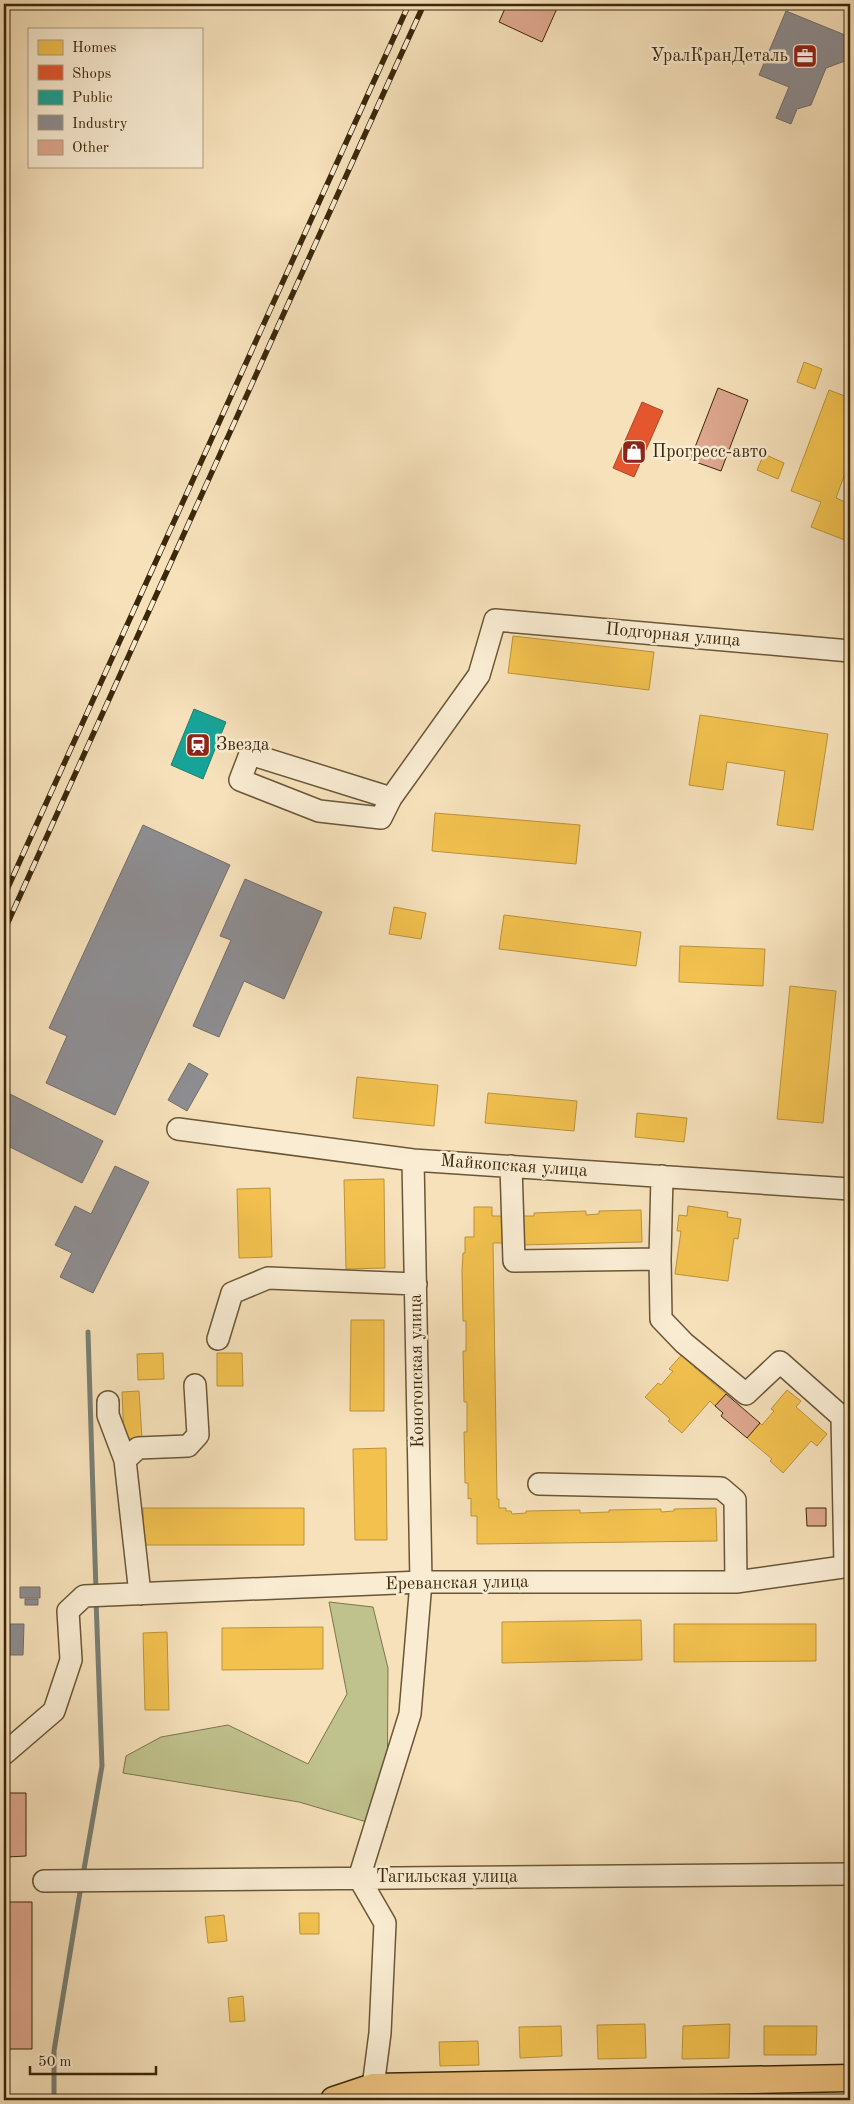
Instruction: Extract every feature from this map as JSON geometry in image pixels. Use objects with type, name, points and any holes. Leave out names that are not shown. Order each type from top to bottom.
[{"type":"main road","points":[[334,2100],[369,2094],[850,2078]]},
{"type":"street","name":"Подгорная улица","points":[[391,798],[479,675],[495,620],[850,651]]},
{"type":"street","points":[[250,754],[391,798],[381,818],[319,811],[240,780],[250,754]]},
{"type":"street","name":"Майкопская улица","points":[[178,1129],[414,1160],[850,1189]]},
{"type":"street","name":"Конотопская улица","points":[[359,1878],[410,1714],[421,1582],[414,1160]]},
{"type":"street","points":[[511,1166],[514,1261],[660,1259]]},
{"type":"street","points":[[662,1176],[661,1319],[684,1342],[746,1394],[780,1362],[842,1417],[847,1480],[848,1566]]},
{"type":"street","points":[[218,1339],[232,1292],[268,1278],[416,1284]]},
{"type":"street","points":[[125,1460],[138,1448],[188,1446],[198,1435],[194,1385]]},
{"type":"street","points":[[108,1402],[108,1415],[125,1460],[140,1594]]},
{"type":"street","points":[[539,1484],[721,1488],[735,1500],[736,1582]]},
{"type":"street","name":"Ереванская улица","points":[[4,1754],[54,1711],[71,1660],[68,1611],[84,1596],[421,1582],[736,1582],[848,1566]]},
{"type":"street","name":"Тагильская улица","points":[[44,1881],[850,1874]]},
{"type":"street","points":[[359,1878],[385,1923],[380,2033],[369,2094]]},
{"type":"green space","points":[[329,1602],[373,1607],[388,1668],[387,1828],[299,1802],[123,1773],[126,1756],[161,1737],[228,1725],[308,1764],[347,1694]]},
{"type":"building: Homes","points":[[804,362],[822,369],[815,389],[797,382]]},
{"type":"building: Homes","points":[[829,390],[850,398],[850,460],[836,498],[850,504],[850,542],[811,527],[821,502],[791,491]]},
{"type":"building: Homes","points":[[764,454],[784,463],[778,479],[757,470]]},
{"type":"building: Homes","points":[[513,636],[654,652],[649,690],[508,673]]},
{"type":"building: Homes","points":[[700,715],[828,734],[813,830],[777,825],[785,771],[727,762],[723,790],[689,785]]},
{"type":"building: Homes","points":[[435,813],[580,825],[576,864],[432,851]]},
{"type":"building: Homes","points":[[394,907],[426,913],[421,939],[389,934]]},
{"type":"building: Homes","points":[[504,915],[641,932],[636,966],[499,949]]},
{"type":"building: Homes","points":[[680,946],[765,949],[763,986],[679,982]]},
{"type":"building: Homes","points":[[790,986],[836,991],[823,1123],[777,1119]]},
{"type":"building: Homes","points":[[357,1077],[438,1085],[434,1126],[353,1118]]},
{"type":"building: Homes","points":[[488,1093],[577,1101],[574,1131],[485,1123]]},
{"type":"building: Homes","points":[[637,1113],[687,1118],[684,1142],[635,1137]]},
{"type":"building: Homes","points":[[384,1179],[385,1268],[346,1269],[344,1180]]},
{"type":"building: Homes","points":[[270,1188],[272,1257],[239,1258],[237,1189]]},
{"type":"building: Homes","points":[[688,1206],[728,1212],[727,1217],[741,1219],[738,1239],[734,1238],[728,1281],[675,1274],[681,1231],[677,1231],[679,1215],[687,1216]]},
{"type":"building: Homes","points":[[474,1207],[492,1207],[492,1216],[508,1216],[509,1243],[493,1243],[497,1499],[499,1499],[499,1508],[506,1508],[506,1511],[511,1511],[512,1514],[526,1513],[526,1511],[580,1510],[580,1513],[609,1512],[609,1510],[661,1509],[661,1512],[674,1511],[674,1509],[716,1508],[717,1541],[477,1544],[477,1516],[471,1516],[471,1498],[468,1499],[468,1483],[465,1483],[464,1432],[467,1432],[467,1402],[464,1402],[463,1351],[466,1351],[466,1321],[463,1321],[462,1271],[465,1237],[474,1237]]},
{"type":"building: Homes","points":[[641,1210],[642,1242],[521,1245],[520,1216],[534,1216],[534,1213],[586,1211],[586,1215],[599,1214],[599,1211]]},
{"type":"building: Homes","points":[[351,1320],[384,1320],[384,1411],[350,1411]]},
{"type":"building: Homes","points":[[686,1350],[699,1361],[694,1367],[726,1394],[715,1406],[710,1401],[682,1433],[668,1421],[670,1419],[645,1397],[658,1383],[661,1385],[673,1371],[669,1369]]},
{"type":"building: Homes","points":[[163,1353],[164,1379],[138,1380],[137,1354]]},
{"type":"building: Homes","points":[[217,1353],[242,1353],[243,1386],[217,1386]]},
{"type":"building: Homes","points":[[787,1390],[801,1401],[796,1407],[827,1434],[817,1446],[811,1441],[783,1473],[770,1461],[772,1459],[747,1438],[774,1411],[771,1409]]},
{"type":"building: Homes","points":[[139,1391],[142,1438],[124,1439],[122,1392]]},
{"type":"building: Homes","points":[[386,1448],[387,1540],[355,1540],[353,1449]]},
{"type":"building: Homes","points":[[143,1508],[304,1508],[304,1545],[143,1545]]},
{"type":"building: Homes","points":[[641,1620],[642,1660],[502,1663],[502,1622]]},
{"type":"building: Homes","points":[[674,1624],[816,1624],[816,1661],[674,1662]]},
{"type":"building: Homes","points":[[323,1627],[323,1669],[222,1670],[222,1628]]},
{"type":"building: Homes","points":[[167,1632],[169,1710],[145,1710],[143,1633]]},
{"type":"building: Homes","points":[[299,1913],[319,1913],[319,1934],[300,1934]]},
{"type":"building: Homes","points":[[224,1915],[227,1941],[208,1943],[205,1917]]},
{"type":"building: Homes","points":[[243,1996],[245,2021],[230,2022],[228,1998]]},
{"type":"building: Homes","points":[[645,2024],[646,2058],[598,2059],[597,2025]]},
{"type":"building: Homes","points":[[730,2024],[729,2058],[682,2059],[683,2026]]},
{"type":"building: Homes","points":[[561,2026],[562,2056],[520,2058],[519,2027]]},
{"type":"building: Homes","points":[[764,2026],[817,2026],[816,2055],[764,2055]]},
{"type":"building: Homes","points":[[478,2041],[479,2065],[440,2066],[439,2042]]},
{"type":"building: Shops","points":[[642,402],[663,411],[634,477],[613,468]]},
{"type":"building: Public","points":[[194,709],[226,722],[203,779],[171,765]]},
{"type":"building: Industry","points":[[786,11],[850,37],[850,63],[845,61],[826,68],[811,105],[797,109],[791,124],[776,118],[789,87],[759,75]]},
{"type":"building: Industry","points":[[143,825],[230,865],[115,1115],[46,1083],[67,1036],[49,1028]]},
{"type":"building: Industry","points":[[245,879],[322,912],[284,999],[244,981],[219,1037],[193,1026],[231,940],[220,936]]},
{"type":"building: Industry","points":[[189,1063],[208,1074],[187,1111],[168,1100]]},
{"type":"building: Industry","points":[[10,1094],[103,1141],[82,1183],[4,1144],[4,1107]]},
{"type":"building: Industry","points":[[115,1166],[149,1182],[93,1293],[60,1277],[72,1253],[55,1245],[75,1206],[91,1214]]},
{"type":"building: Industry","points":[[20,1587],[40,1587],[40,1598],[20,1598]]},
{"type":"building: Industry","points":[[25,1599],[38,1599],[38,1605],[25,1605]]},
{"type":"building: Industry","points":[[6,1624],[24,1624],[23,1655],[5,1655]]},
{"type":"building: Industry","points":[[4,1705],[9,1705],[8,1737],[4,1737]]},
{"type":"building: Other","points":[[507,4],[559,4],[542,42],[499,22]]},
{"type":"building: Other","points":[[718,388],[748,400],[721,471],[690,460]]},
{"type":"building: Other","points":[[726,1394],[760,1423],[747,1438],[721,1416],[723,1413],[715,1406]]},
{"type":"building: Other","points":[[806,1508],[826,1508],[826,1526],[807,1526]]},
{"type":"building: Other","points":[[4,1793],[26,1793],[26,1856],[7,1857],[7,1851],[4,1851]]},
{"type":"building: Other","points":[[4,1902],[32,1902],[32,2049],[4,2049]]},
{"type":"waterway","points":[[88,1332],[96,1591]]},
{"type":"waterway","points":[[83,1875],[102,1766],[96,1600]]},
{"type":"waterway","points":[[54,2100],[54,2051],[81,1886]]},
{"type":"railway","points":[[4,896],[409,4]]},
{"type":"railway","points":[[4,931],[424,4]]},
{"type":"place","name":"УралКранДеталь","points":[[805,56]]},
{"type":"place","name":"Прогресс-авто","points":[[634,452]]},
{"type":"place","name":"Звезда","points":[[198,745]]}]
